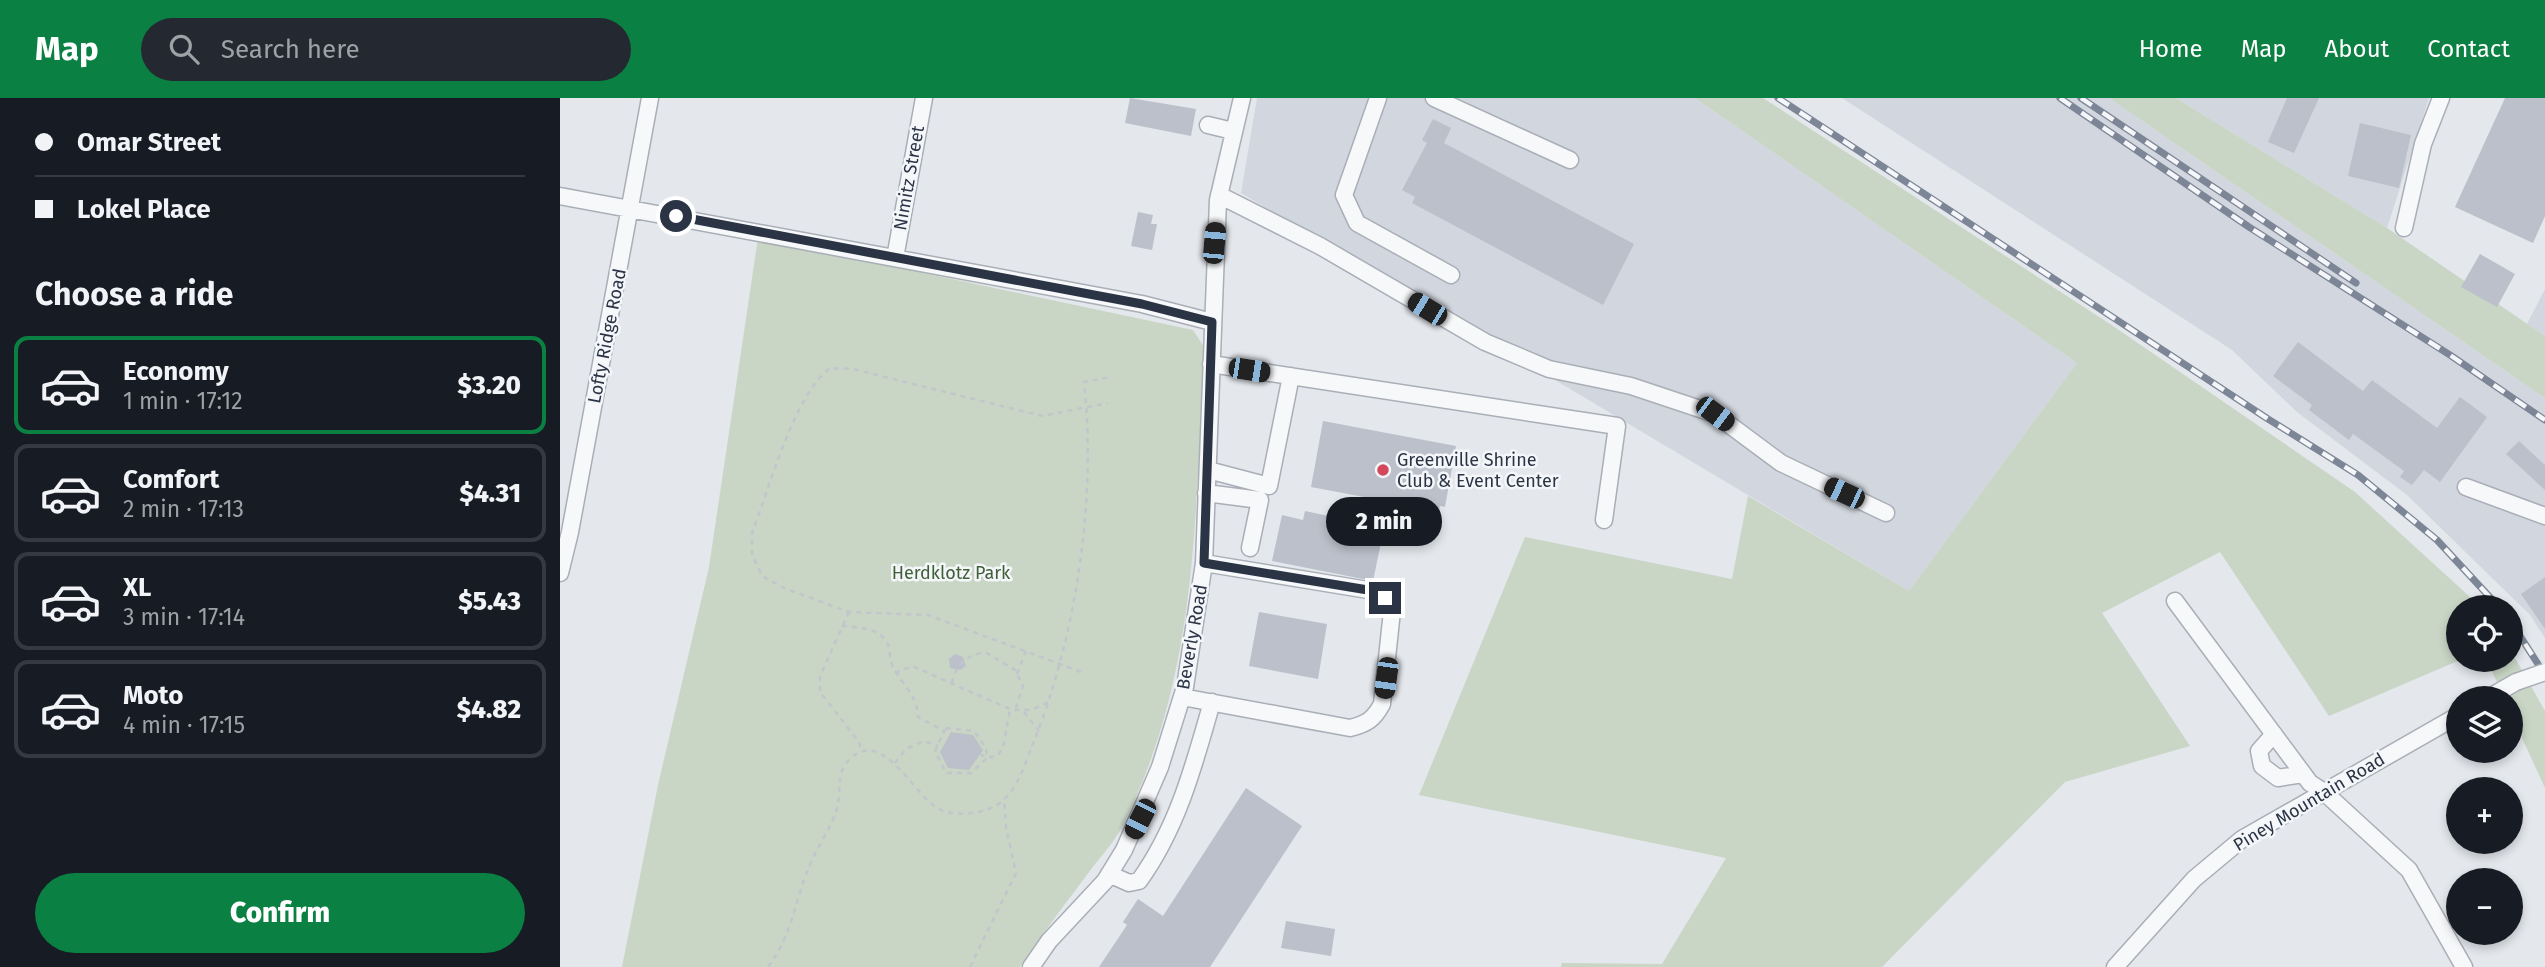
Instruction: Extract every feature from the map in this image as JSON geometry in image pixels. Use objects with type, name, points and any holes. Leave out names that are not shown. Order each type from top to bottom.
[{"type":"street","name":"Lofty Ridge Road","points":[[560,573],[570,532],[650,98]]},
{"type":"street","name":"Nimitz Street","points":[[895,258],[924,98]]},
{"type":"street","name":"Beverly Road","points":[[1031,967],[1049,942],[1109,874],[1140,819],[1182,696],[1201,599],[1204,563],[1219,195],[1242,98]]},
{"type":"street","points":[[1378,98],[1344,195],[1357,223],[1451,275]]},
{"type":"street","points":[[1434,98],[1570,160]]},
{"type":"street","points":[[2404,228],[2423,144],[2441,98]]},
{"type":"street","points":[[1208,125],[1233,131]]},
{"type":"street","points":[[1219,195],[1320,246],[1485,342],[1549,369],[1631,386],[1715,414],[1781,463],[1886,513]]},
{"type":"street","points":[[560,196],[1142,304],[1212,322]]},
{"type":"street","points":[[1212,364],[1617,426],[1604,520]]},
{"type":"street","points":[[1208,470],[1269,486],[1291,376]]},
{"type":"street","points":[[2466,487],[2545,516]]},
{"type":"street","points":[[1206,493],[1260,499],[1250,548]]},
{"type":"street","points":[[1182,696],[1350,728],[1366,724],[1376,716],[1382,704],[1393,602],[1368,590],[1204,563]]},
{"type":"street","points":[[2175,601],[2310,783],[2324,792],[2409,870],[2463,967]]},
{"type":"street","points":[[2509,686],[2545,672]]},
{"type":"street","points":[[1109,874],[1129,883],[1139,881],[1153,862],[1186,794],[1212,702]]},
{"type":"street","name":"Piney Mountain Road","points":[[2115,967],[2211,864],[2242,839],[2446,722]]},
{"type":"street","points":[[2274,734],[2259,751],[2262,766],[2278,778],[2303,774]]},
{"type":"path","points":[[1081,672],[928,615],[849,612],[762,576],[752,554],[752,533],[799,409],[815,379],[830,368],[853,369],[1042,416],[1108,403]]},
{"type":"path","points":[[768,967],[782,948],[793,923],[811,862],[837,810],[838,778],[849,759],[862,751],[875,751],[895,764],[940,810],[967,814],[991,809],[1013,790],[1049,702],[1074,606],[1087,468],[1084,382],[1111,377]]},
{"type":"path","points":[[849,612],[820,676],[820,692],[859,742],[862,751]]},
{"type":"path","points":[[842,626],[870,629],[881,635],[888,643],[895,673],[910,689],[917,705],[918,717],[944,731],[974,731],[986,748],[987,758]]},
{"type":"path","points":[[1017,674],[1027,651]]},
{"type":"path","points":[[952,683],[955,669],[964,659],[985,652],[1017,674],[1023,686],[1015,710]]},
{"type":"path","points":[[895,673],[912,666],[1015,710],[1049,702]]},
{"type":"path","points":[[944,731],[935,751],[946,772],[971,773],[987,758],[998,755],[1003,748],[1010,709]]},
{"type":"path","points":[[1022,710],[1039,731]]},
{"type":"path","points":[[895,764],[906,749],[923,741],[938,746]]},
{"type":"path","points":[[980,754],[987,758]]},
{"type":"path","points":[[970,967],[1016,873],[1006,827],[1004,797]]},
{"type":"shaded area","points":[[1257,98],[1695,98],[2077,363],[1909,591],[1241,193]]},
{"type":"shaded area","points":[[1842,98],[2109,98],[2545,398],[2545,638],[2523,608],[2523,595],[2510,595],[2407,495],[2297,412],[2232,350]]},
{"type":"shaded area","points":[[2176,98],[2429,98],[2387,228]]},
{"type":"shaded area","points":[[2545,289],[2545,336],[2527,324]]},
{"type":"green space","points":[[1695,98],[1763,98],[2113,326],[2355,492],[2468,595],[2446,595],[2446,666],[2329,716],[2220,552],[2102,613],[2190,746],[2065,782],[1882,967],[1561,967],[1562,963],[1662,964],[1726,858],[1419,795],[1525,537],[1732,579],[1748,496],[1909,591],[2077,363]]},
{"type":"green space","points":[[2109,98],[2176,98],[2387,228],[2545,336],[2545,398]]},
{"type":"green space","name":"Herdklotz Park","points":[[758,238],[1193,330],[1204,347],[1189,591],[1180,650],[1166,709],[1148,768],[1120,831],[1020,967],[622,967],[658,785],[709,567]]},
{"type":"green space","points":[[2492,672],[2523,672],[2545,711],[2545,788],[2523,740],[2523,686],[2499,686]]},
{"type":"building","points":[[1130,98],[1196,109],[1191,136],[1125,123]]},
{"type":"building","points":[[2287,98],[2319,98],[2294,153],[2268,142]]},
{"type":"building","points":[[2505,98],[2545,98],[2545,216],[2533,243],[2455,207]]},
{"type":"building","points":[[1433,119],[1451,128],[1444,143],[1634,244],[1603,305],[1412,203],[1415,197],[1402,190],[1427,143],[1422,140]]},
{"type":"building","points":[[2360,123],[2411,135],[2399,188],[2348,176]]},
{"type":"building","points":[[1138,212],[1153,215],[1151,224],[1157,224],[1152,250],[1131,246]]},
{"type":"building","points":[[2480,254],[2515,274],[2497,307],[2461,287]]},
{"type":"building","points":[[2298,342],[2363,391],[2372,380],[2437,428],[2460,397],[2487,417],[2440,482],[2424,470],[2412,485],[2400,477],[2404,471],[2353,434],[2349,440],[2309,410],[2312,405],[2273,376]]},
{"type":"building","name":"Greenville Shrine Club & Event Center","points":[[1323,421],[1456,446],[1445,507],[1440,506],[1439,511],[1311,487]]},
{"type":"building","points":[[2519,441],[2545,465],[2545,490],[2506,454]]},
{"type":"building","points":[[1305,511],[1384,528],[1373,581],[1272,561],[1282,515],[1303,520]]},
{"type":"building","points":[[2545,577],[2545,629],[2523,595],[2521,594]]},
{"type":"building","points":[[1259,612],[1327,624],[1318,679],[1249,666]]},
{"type":"building","points":[[955,654],[963,657],[966,666],[960,670],[950,668],[949,659]]},
{"type":"building","points":[[951,732],[973,735],[983,750],[969,770],[948,768],[940,752]]},
{"type":"building","points":[[1246,788],[1302,826],[1210,967],[1099,967],[1127,925],[1123,922],[1138,899],[1163,916]]},
{"type":"building","points":[[1286,921],[1335,929],[1331,956],[1281,948]]},
{"type":"railway","points":[[1778,98],[2358,475],[2437,540],[2488,595]]},
{"type":"railway","points":[[2060,98],[2249,227],[2450,355],[2545,420]]},
{"type":"railway","points":[[2081,98],[2356,283]]},
{"type":"railway","points":[[2523,641],[2545,675]]},
{"type":"place","name":"Greenville Shrine Club & Event Center","points":[[1383,470]]},
{"type":"route","points":[[676,216],[1142,304],[1212,322],[1204,563],[1368,590],[1385,598]]}]
